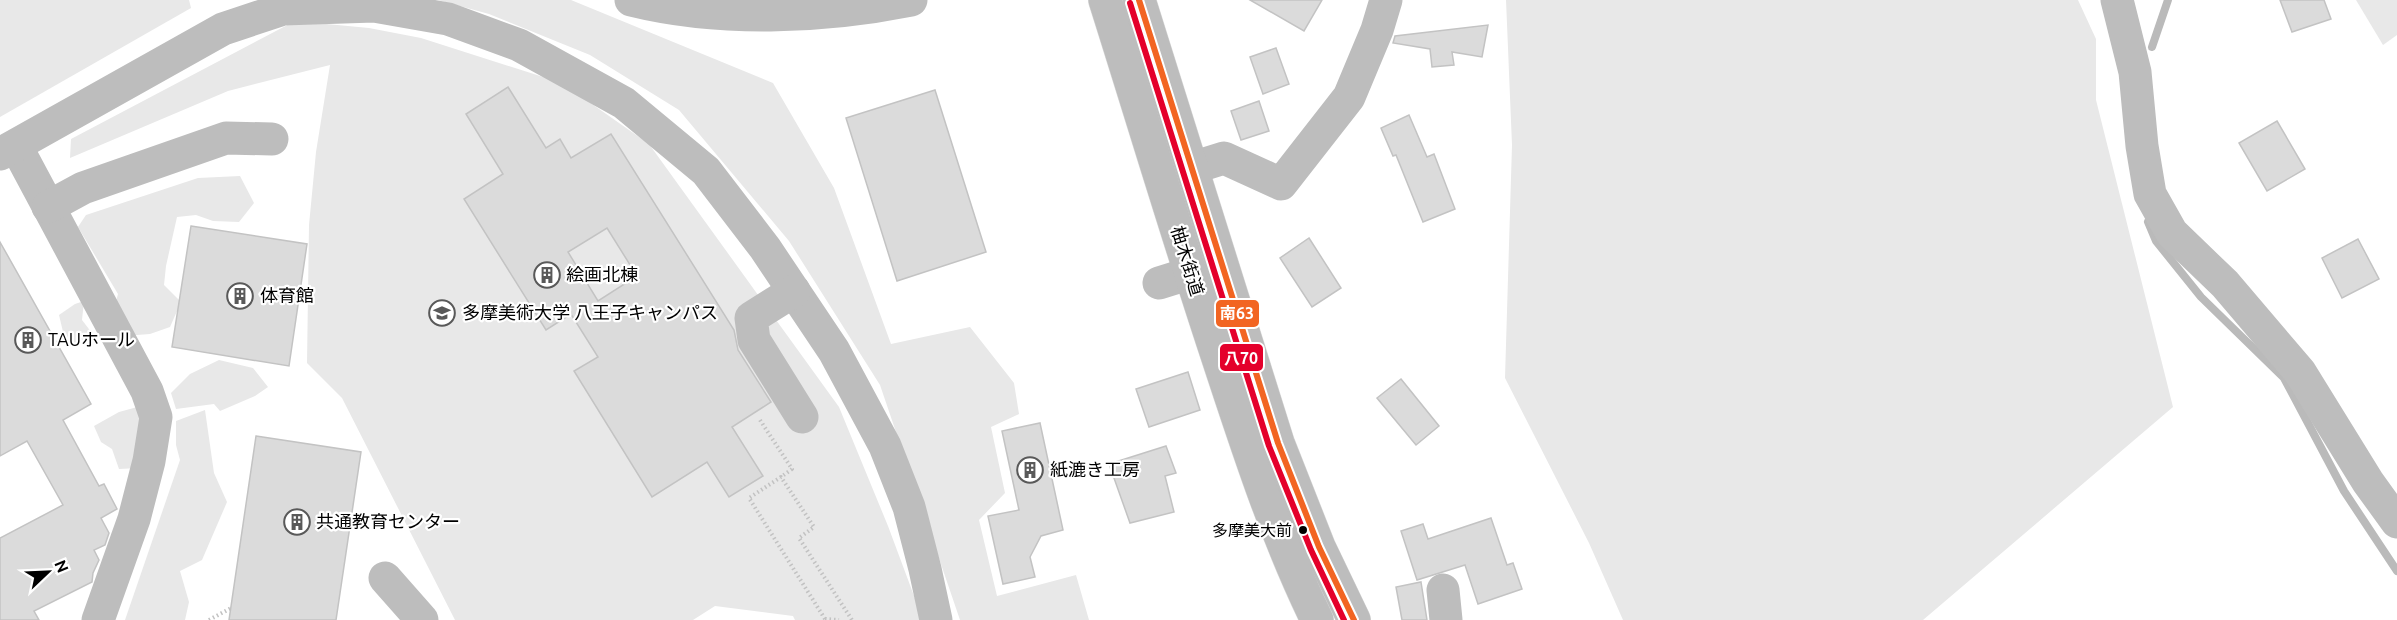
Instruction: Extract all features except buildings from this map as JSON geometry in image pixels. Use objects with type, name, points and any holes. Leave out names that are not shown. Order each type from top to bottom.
[{"type":"main road","points":[[631,0],[727,13],[766,14],[835,5],[879,6],[910,0]]},
{"type":"main road","name":"柚木街道","points":[[1106,0],[1258,478],[1290,560],[1317,620]]},
{"type":"main road","name":"柚木街道","points":[[1139,0],[1278,443],[1319,547],[1354,620]]},
{"type":"main road","points":[[1192,168],[1224,158],[1281,184],[1349,96],[1377,30],[1386,0]]},
{"type":"main road","points":[[2117,0],[2135,72],[2142,146],[2150,194],[2172,233],[2226,284],[2300,372],[2368,482],[2397,522]]},
{"type":"main road","points":[[98,620],[134,519],[149,461],[156,417],[147,391],[48,207],[8,150],[223,29],[283,9],[374,6],[448,19],[519,45],[624,103],[706,171],[765,248],[834,351],[885,446],[909,507],[936,620]]},
{"type":"main road","points":[[48,207],[83,188],[226,138],[272,139]]},
{"type":"main road","points":[[1159,283],[1191,273]]},
{"type":"main road","points":[[794,291],[751,318],[754,340],[802,417]]},
{"type":"main road","points":[[385,578],[422,620]]},
{"type":"path","points":[[760,420],[792,469],[749,498],[825,619],[839,620]]},
{"type":"path","points":[[781,477],[814,527],[799,538],[852,620]]},
{"type":"path","points":[[209,620],[231,608]]},
{"type":"shaded area","points":[[0,0],[189,0],[191,8],[0,117]]},
{"type":"shaded area","points":[[438,0],[571,0],[773,83],[834,188],[891,344],[970,327],[1014,383],[1019,414],[991,427],[1005,493],[979,520],[997,596],[1076,575],[1089,620],[960,620],[880,385],[789,241],[679,110],[590,55],[489,14]]},
{"type":"shaded area","points":[[1506,0],[2078,0],[2096,39],[2096,100],[2173,407],[1923,620],[1623,620],[1589,543],[1505,378],[1512,145]]},
{"type":"shaded area","points":[[2356,0],[2397,0],[2397,35],[2383,45]]},
{"type":"shaded area","points":[[295,21],[369,28],[421,38],[562,83],[649,144],[839,407],[888,526],[923,620],[795,620],[793,616],[715,606],[693,620],[455,620],[342,398],[307,363],[309,225],[316,152],[330,65],[228,91],[70,158],[71,139]]},
{"type":"shaded area","points":[[240,176],[254,203],[239,222],[213,221],[196,215],[177,217],[164,285],[181,302],[170,327],[150,334],[124,336],[114,309],[118,294],[78,227],[86,215],[198,178]]},
{"type":"shaded area","points":[[84,301],[82,320],[95,337],[78,345],[64,336],[59,315]]},
{"type":"shaded area","points":[[219,360],[253,368],[268,387],[255,396],[220,411],[214,404],[176,409],[171,393],[190,374]]},
{"type":"shaded area","points":[[141,406],[139,468],[119,469],[112,449],[101,442],[94,426],[119,412]]},
{"type":"shaded area","points":[[205,410],[214,473],[227,502],[202,560],[180,571],[189,602],[185,620],[125,620],[180,460],[176,445],[176,421]]},
{"type":"waterway","points":[[2152,47],[2168,0]]},
{"type":"waterway","points":[[2148,222],[2156,241],[2201,297],[2284,378],[2344,491],[2397,571]]},
{"type":"transit line","name":"南63","points":[[1139,0],[1278,443],[1319,547],[1354,620]]},
{"type":"transit line","name":"八70","points":[[1130,3],[1269,446],[1311,550],[1344,620]]},
{"type":"place","name":"絵画北棟","points":[[547,275]]},
{"type":"place","name":"体育館","points":[[240,296]]},
{"type":"place","name":"多摩美術大学 八王子キャンパス","points":[[442,313]]},
{"type":"place","name":"TAUホール","points":[[28,340]]},
{"type":"place","name":"紙漉き工房","points":[[1030,470]]},
{"type":"place","name":"共通教育センター","points":[[297,522]]},
{"type":"place","name":"多摩美大前","points":[[1303,530]]}]
